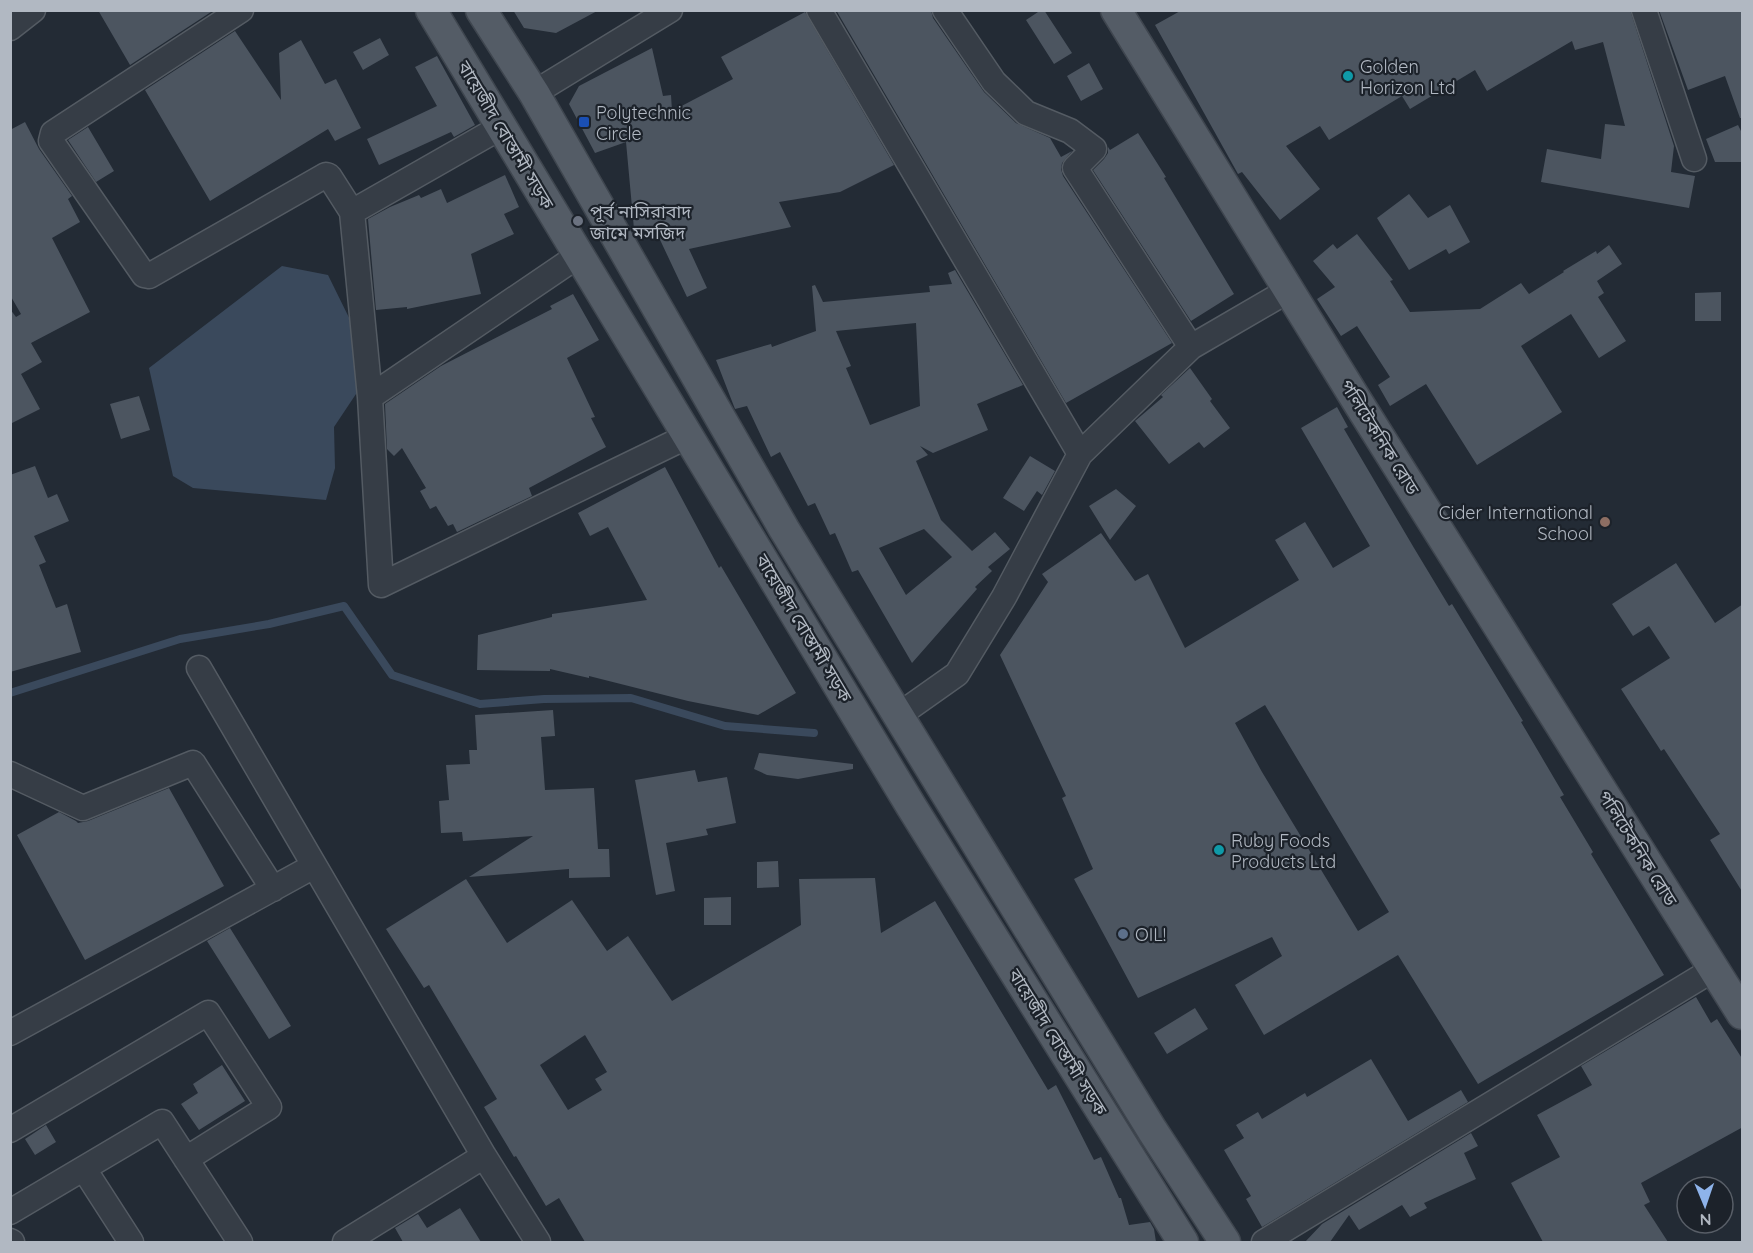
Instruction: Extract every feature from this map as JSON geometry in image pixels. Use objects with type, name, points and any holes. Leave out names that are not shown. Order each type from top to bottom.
[{"type":"main road","name":"বায়েজীদ বোস্তামী সড়ক","points":[[431,10],[911,807],[1183,1242]]},
{"type":"main road","name":"বায়েজীদ বোস্তামী সড়ক","points":[[481,10],[534,93],[784,529],[1152,1130],[1225,1242]]},
{"type":"main road","name":"পলিটেকনিক রোড","points":[[1116,10],[1743,1014]]},
{"type":"street","points":[[10,28],[33,10]]},
{"type":"street","points":[[242,10],[53,133],[51,141],[144,276],[148,276],[326,175],[329,176],[352,212],[370,397],[381,585],[688,436]]},
{"type":"street","points":[[534,93],[670,10]]},
{"type":"street","points":[[819,10],[1080,454]]},
{"type":"street","points":[[945,10],[994,82],[1026,112],[1070,131],[1094,149],[1075,168],[1191,347]]},
{"type":"street","points":[[1644,10],[1695,159]]},
{"type":"street","points":[[352,212],[501,127]]},
{"type":"street","points":[[370,397],[579,255]]},
{"type":"street","points":[[899,715],[957,674],[1004,597],[1080,454],[1191,347],[1289,290]]},
{"type":"street","points":[[199,668],[484,1156],[537,1242]]},
{"type":"street","points":[[10,774],[83,808],[193,764],[273,889]]},
{"type":"street","points":[[10,1033],[314,866]]},
{"type":"street","points":[[1264,1242],[1714,969]]},
{"type":"street","points":[[10,1130],[208,1013],[269,1107],[186,1159]]},
{"type":"street","points":[[10,1212],[162,1122],[240,1242]]},
{"type":"street","points":[[345,1242],[484,1156]]},
{"type":"street","points":[[84,1169],[131,1242]]},
{"type":"water","points":[[282,266],[328,275],[360,340],[364,382],[334,427],[335,468],[326,500],[193,488],[173,476],[149,368]]},
{"type":"building","points":[[98,10],[214,10],[130,65]]},
{"type":"building","points":[[513,10],[599,10],[556,33],[524,28]]},
{"type":"building","points":[[836,10],[931,10],[933,18],[984,92],[1016,123],[1050,138],[1061,157],[1072,151],[1062,163],[1063,176],[1172,343],[1066,403]]},
{"type":"building","points":[[1044,10],[1072,53],[1054,64],[1026,20]]},
{"type":"building","points":[[1182,10],[1630,10],[1674,146],[1671,172],[1695,176],[1689,208],[1541,182],[1547,149],[1601,159],[1605,124],[1625,126],[1603,42],[1575,50],[1572,41],[1487,91],[1475,70],[1410,109],[1402,96],[1329,140],[1320,126],[1286,146],[1320,189],[1280,220],[1242,172],[1238,174],[1155,25]]},
{"type":"building","points":[[1659,10],[1743,10],[1743,118],[1740,118],[1725,76],[1688,90]]},
{"type":"building","points":[[805,12],[894,165],[840,192],[779,202],[791,227],[689,249],[707,288],[687,297],[654,227],[634,229],[626,142],[595,153],[569,104],[579,86],[652,48],[663,96],[671,95],[672,111],[733,79],[721,57]]},
{"type":"building","points":[[235,31],[281,100],[279,53],[301,40],[325,84],[336,79],[361,128],[335,141],[328,129],[210,201],[145,90]]},
{"type":"building","points":[[380,38],[389,55],[363,70],[353,52]]},
{"type":"building","points":[[437,56],[475,125],[454,137],[451,132],[379,165],[367,139],[437,106],[415,67]]},
{"type":"building","points":[[1089,63],[1103,89],[1081,101],[1067,76]]},
{"type":"building","points":[[25,122],[39,149],[72,196],[68,199],[80,222],[52,238],[90,312],[31,343],[42,362],[21,374],[40,409],[10,424],[10,309],[16,317],[21,314],[10,295],[10,130]]},
{"type":"building","points":[[1738,125],[1743,135],[1743,162],[1715,162],[1706,139]]},
{"type":"building","points":[[88,127],[114,171],[96,182],[68,140]]},
{"type":"building","points":[[1138,133],[1234,294],[1191,321],[1093,170],[1108,153],[1108,147],[1110,150]]},
{"type":"building","points":[[505,175],[519,207],[504,214],[514,234],[471,254],[481,294],[407,309],[407,307],[376,310],[368,219],[419,195],[421,198],[441,189],[447,203]]},
{"type":"building","points":[[1409,194],[1428,218],[1450,205],[1470,242],[1449,254],[1446,249],[1409,270],[1377,218]]},
{"type":"building","points":[[1357,234],[1393,280],[1390,281],[1410,312],[1480,309],[1521,283],[1529,294],[1563,271],[1596,251],[1597,254],[1609,245],[1622,264],[1597,281],[1604,293],[1598,297],[1626,341],[1599,358],[1571,314],[1521,346],[1562,412],[1477,465],[1426,384],[1390,406],[1378,385],[1390,377],[1357,326],[1341,336],[1317,299],[1335,287],[1313,261],[1333,244],[1337,249]]},
{"type":"building","points":[[955,270],[1023,385],[977,404],[988,430],[933,453],[920,446],[928,455],[916,461],[941,520],[972,551],[995,532],[1010,549],[988,567],[992,571],[975,587],[977,589],[912,663],[858,570],[852,572],[835,533],[830,535],[815,503],[808,506],[780,452],[771,457],[747,406],[735,409],[716,360],[771,344],[772,347],[816,331],[812,286],[815,285],[823,302],[930,292],[929,286],[952,284],[948,273]],"holes":[[[916,323],[920,406],[870,425],[846,368],[851,366],[836,331]],[[924,529],[952,557],[906,595],[879,548]]]},
{"type":"building","points":[[1721,292],[1721,321],[1695,321],[1695,293]]},
{"type":"building","points":[[573,294],[599,340],[567,358],[595,417],[591,418],[606,447],[529,488],[532,496],[457,532],[453,524],[448,526],[436,506],[430,509],[420,491],[426,488],[402,448],[394,456],[387,449],[385,404],[441,366],[552,309],[550,306]]},
{"type":"building","points":[[1190,368],[1230,428],[1204,448],[1199,442],[1169,464],[1135,421],[1163,397],[1161,395]]},
{"type":"building","points":[[139,396],[150,430],[121,439],[110,404]]},
{"type":"building","points":[[1337,407],[1348,427],[1344,429],[1449,606],[1452,604],[1523,721],[1521,722],[1564,795],[1560,797],[1593,852],[1591,854],[1664,975],[1478,1084],[1398,955],[1264,1035],[1235,985],[1282,956],[1272,937],[1138,998],[1074,879],[1093,869],[1062,798],[1066,796],[1000,655],[1048,582],[1042,574],[1101,533],[1135,581],[1148,574],[1185,648],[1299,580],[1275,540],[1305,522],[1333,568],[1370,546],[1301,428]],"holes":[[[1265,705],[1389,912],[1358,931],[1235,723]]]},
{"type":"building","points":[[1030,456],[1055,471],[1042,495],[1037,491],[1024,511],[1003,498]]},
{"type":"building","points":[[35,466],[48,498],[57,494],[69,521],[34,536],[46,562],[39,565],[56,608],[67,604],[81,652],[10,672],[10,475]]},
{"type":"building","points":[[665,467],[719,568],[721,566],[796,693],[758,715],[550,669],[550,671],[477,670],[478,635],[552,617],[552,614],[647,600],[608,527],[590,536],[578,513]]},
{"type":"building","points":[[1116,489],[1136,506],[1110,540],[1089,506]]},
{"type":"building","points":[[1676,563],[1715,623],[1743,604],[1743,893],[1710,840],[1720,834],[1664,749],[1661,751],[1621,689],[1670,658],[1649,626],[1633,636],[1612,604]]},
{"type":"building","points":[[553,710],[555,736],[541,737],[545,790],[594,788],[598,849],[609,849],[610,877],[569,878],[569,869],[469,877],[533,836],[463,841],[462,832],[441,833],[439,801],[449,800],[446,765],[470,764],[469,750],[477,750],[475,715]]},
{"type":"building","points":[[759,753],[853,764],[853,769],[798,779],[767,775],[754,769]]},
{"type":"building","points":[[695,770],[698,782],[727,777],[736,823],[706,829],[708,835],[666,843],[675,891],[656,895],[635,780]]},
{"type":"building","points":[[169,788],[224,886],[85,960],[17,835],[59,812],[78,823],[88,821]]},
{"type":"building","points":[[778,861],[779,887],[757,888],[757,862]]},
{"type":"building","points":[[875,878],[881,933],[935,901],[1048,1090],[1056,1085],[1094,1160],[1101,1157],[1121,1198],[1129,1225],[1150,1222],[1154,1229],[1156,1242],[585,1242],[559,1198],[546,1206],[516,1156],[514,1157],[484,1107],[497,1099],[429,985],[424,988],[386,929],[466,879],[507,943],[572,900],[607,951],[628,936],[672,1001],[801,925],[799,879]],"holes":[[[585,1035],[607,1072],[595,1079],[602,1090],[568,1110],[540,1065]]]},
{"type":"building","points":[[731,897],[731,925],[704,925],[704,898]]},
{"type":"building","points":[[230,928],[291,1026],[269,1039],[207,941]]},
{"type":"building","points":[[1696,997],[1711,1023],[1717,1019],[1743,1060],[1743,1127],[1641,1183],[1650,1202],[1644,1205],[1668,1242],[1543,1242],[1511,1183],[1560,1157],[1537,1115],[1592,1085],[1581,1066]]},
{"type":"building","points":[[1195,1008],[1208,1029],[1167,1054],[1154,1033]]},
{"type":"building","points":[[1371,1059],[1408,1121],[1461,1090],[1468,1102],[1262,1227],[1246,1199],[1251,1196],[1224,1150],[1244,1138],[1236,1125],[1258,1112],[1262,1119],[1305,1093],[1307,1097]]},
{"type":"building","points":[[222,1065],[245,1101],[199,1130],[181,1104],[198,1093],[193,1084]]},
{"type":"building","points":[[46,1125],[56,1142],[35,1155],[25,1139]]},
{"type":"building","points":[[1471,1133],[1478,1146],[1464,1153],[1476,1179],[1424,1203],[1427,1208],[1410,1217],[1402,1205],[1359,1230],[1349,1215],[1330,1242],[1305,1242],[1322,1224]]},
{"type":"building","points":[[460,1208],[481,1242],[403,1242],[395,1228],[418,1214],[427,1228]]},
{"type":"waterway","points":[[10,693],[180,639],[269,624],[344,606],[392,675],[480,704],[544,699],[631,698],[725,726],[814,733]]},
{"type":"place","name":"Golden Horizon Ltd","points":[[1348,76]]},
{"type":"place","name":"Polytechnic Circle","points":[[584,122]]},
{"type":"place","name":"পূর্ব নাসিরাবাদ জামে মসজিদ","points":[[578,221]]},
{"type":"place","name":"Cider International School","points":[[1605,522]]},
{"type":"place","name":"Ruby Foods Products Ltd","points":[[1219,850]]},
{"type":"place","name":"OIL!","points":[[1123,934]]}]
